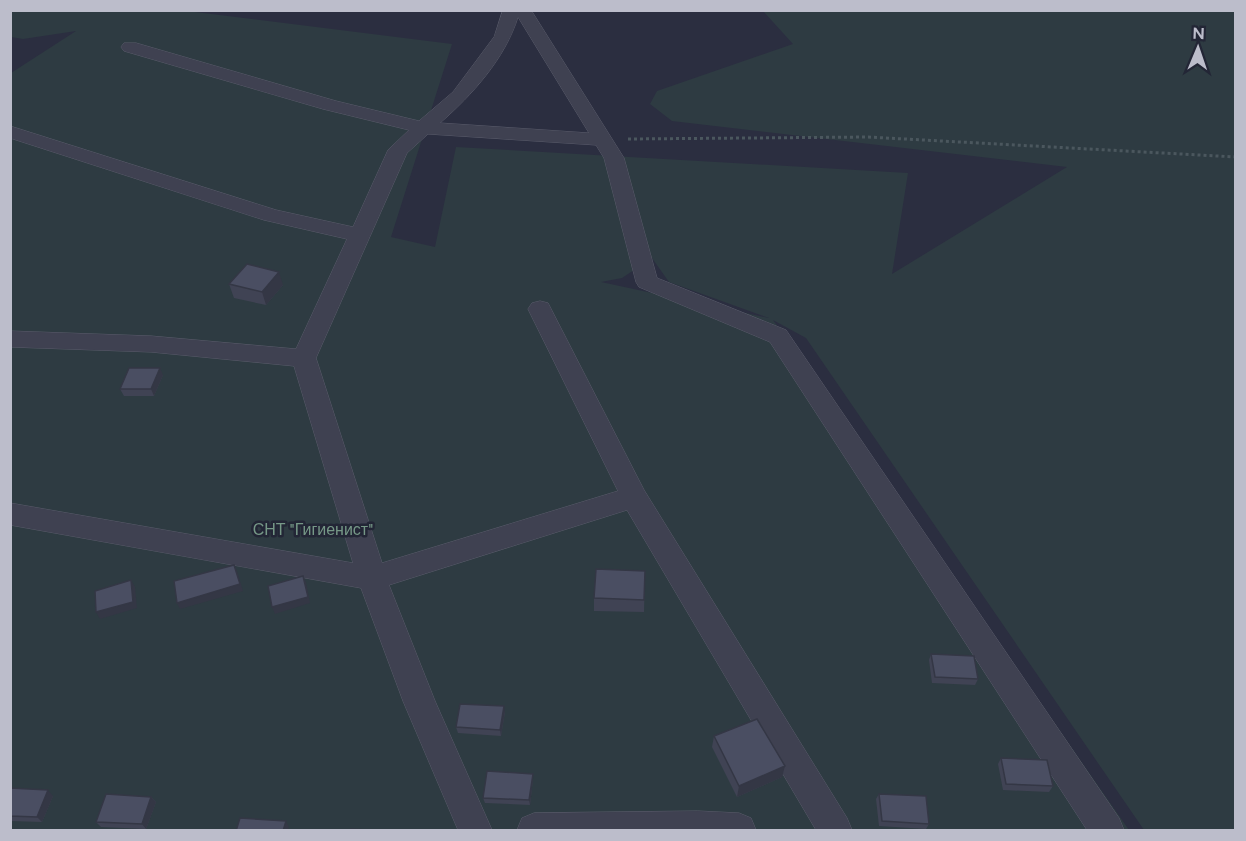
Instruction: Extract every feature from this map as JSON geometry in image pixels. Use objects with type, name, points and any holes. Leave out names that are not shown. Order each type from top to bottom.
[{"type":"street","points":[[475,831],[419,701],[372,578],[304,358],[398,150],[460,96],[502,38],[512,10]]},
{"type":"street","points":[[522,10],[614,158],[646,282],[778,336],[1107,831]]},
{"type":"street","points":[[130,47],[330,105],[423,128],[603,140]]},
{"type":"street","points":[[10,132],[271,215],[360,235]]},
{"type":"street","points":[[540,309],[634,496],[835,831]]},
{"type":"street","points":[[10,339],[151,344],[304,358]]},
{"type":"street","points":[[10,514],[372,578],[634,496]]},
{"type":"street","points":[[534,831],[698,828],[739,831]]},
{"type":"path","points":[[603,140],[868,137],[1236,157]]},
{"type":"green space","name":"СНТ \"Гигиенист\"","points":[[10,11],[187,11],[452,44],[391,237],[435,247],[456,147],[908,173],[892,274],[1067,167],[672,121],[650,104],[657,91],[793,44],[763,11],[1235,11],[1235,830],[1144,830],[806,338],[773,320],[1129,830],[11,830],[11,73],[76,31],[23,39],[11,37]],"holes":[[[652,258],[669,282],[769,318],[601,282],[622,278]]]},
{"type":"building","points":[[247,264],[279,272],[262,292],[229,284]]},
{"type":"building","points":[[129,368],[160,368],[151,389],[120,389]]},
{"type":"building","points":[[234,565],[240,584],[177,603],[174,581]]},
{"type":"building","points":[[596,569],[645,571],[644,600],[594,598]]},
{"type":"building","points":[[303,576],[308,597],[272,607],[268,586]]},
{"type":"building","points":[[131,580],[133,602],[96,612],[95,591]]},
{"type":"building","points":[[931,654],[974,656],[978,679],[935,677]]},
{"type":"building","points":[[460,704],[504,706],[500,730],[456,727]]},
{"type":"building","points":[[757,719],[785,766],[739,786],[714,736]]},
{"type":"building","points":[[1001,758],[1047,760],[1053,786],[1006,784]]},
{"type":"building","points":[[487,771],[533,774],[529,800],[483,798]]},
{"type":"building","points":[[10,788],[48,790],[37,817],[10,816]]},
{"type":"building","points":[[106,794],[151,797],[142,824],[96,822]]},
{"type":"building","points":[[879,794],[926,796],[929,824],[882,821]]},
{"type":"building","points":[[240,818],[286,821],[283,831],[236,831]]},
{"type":"building","points":[[351,829],[381,831],[350,831]]}]
